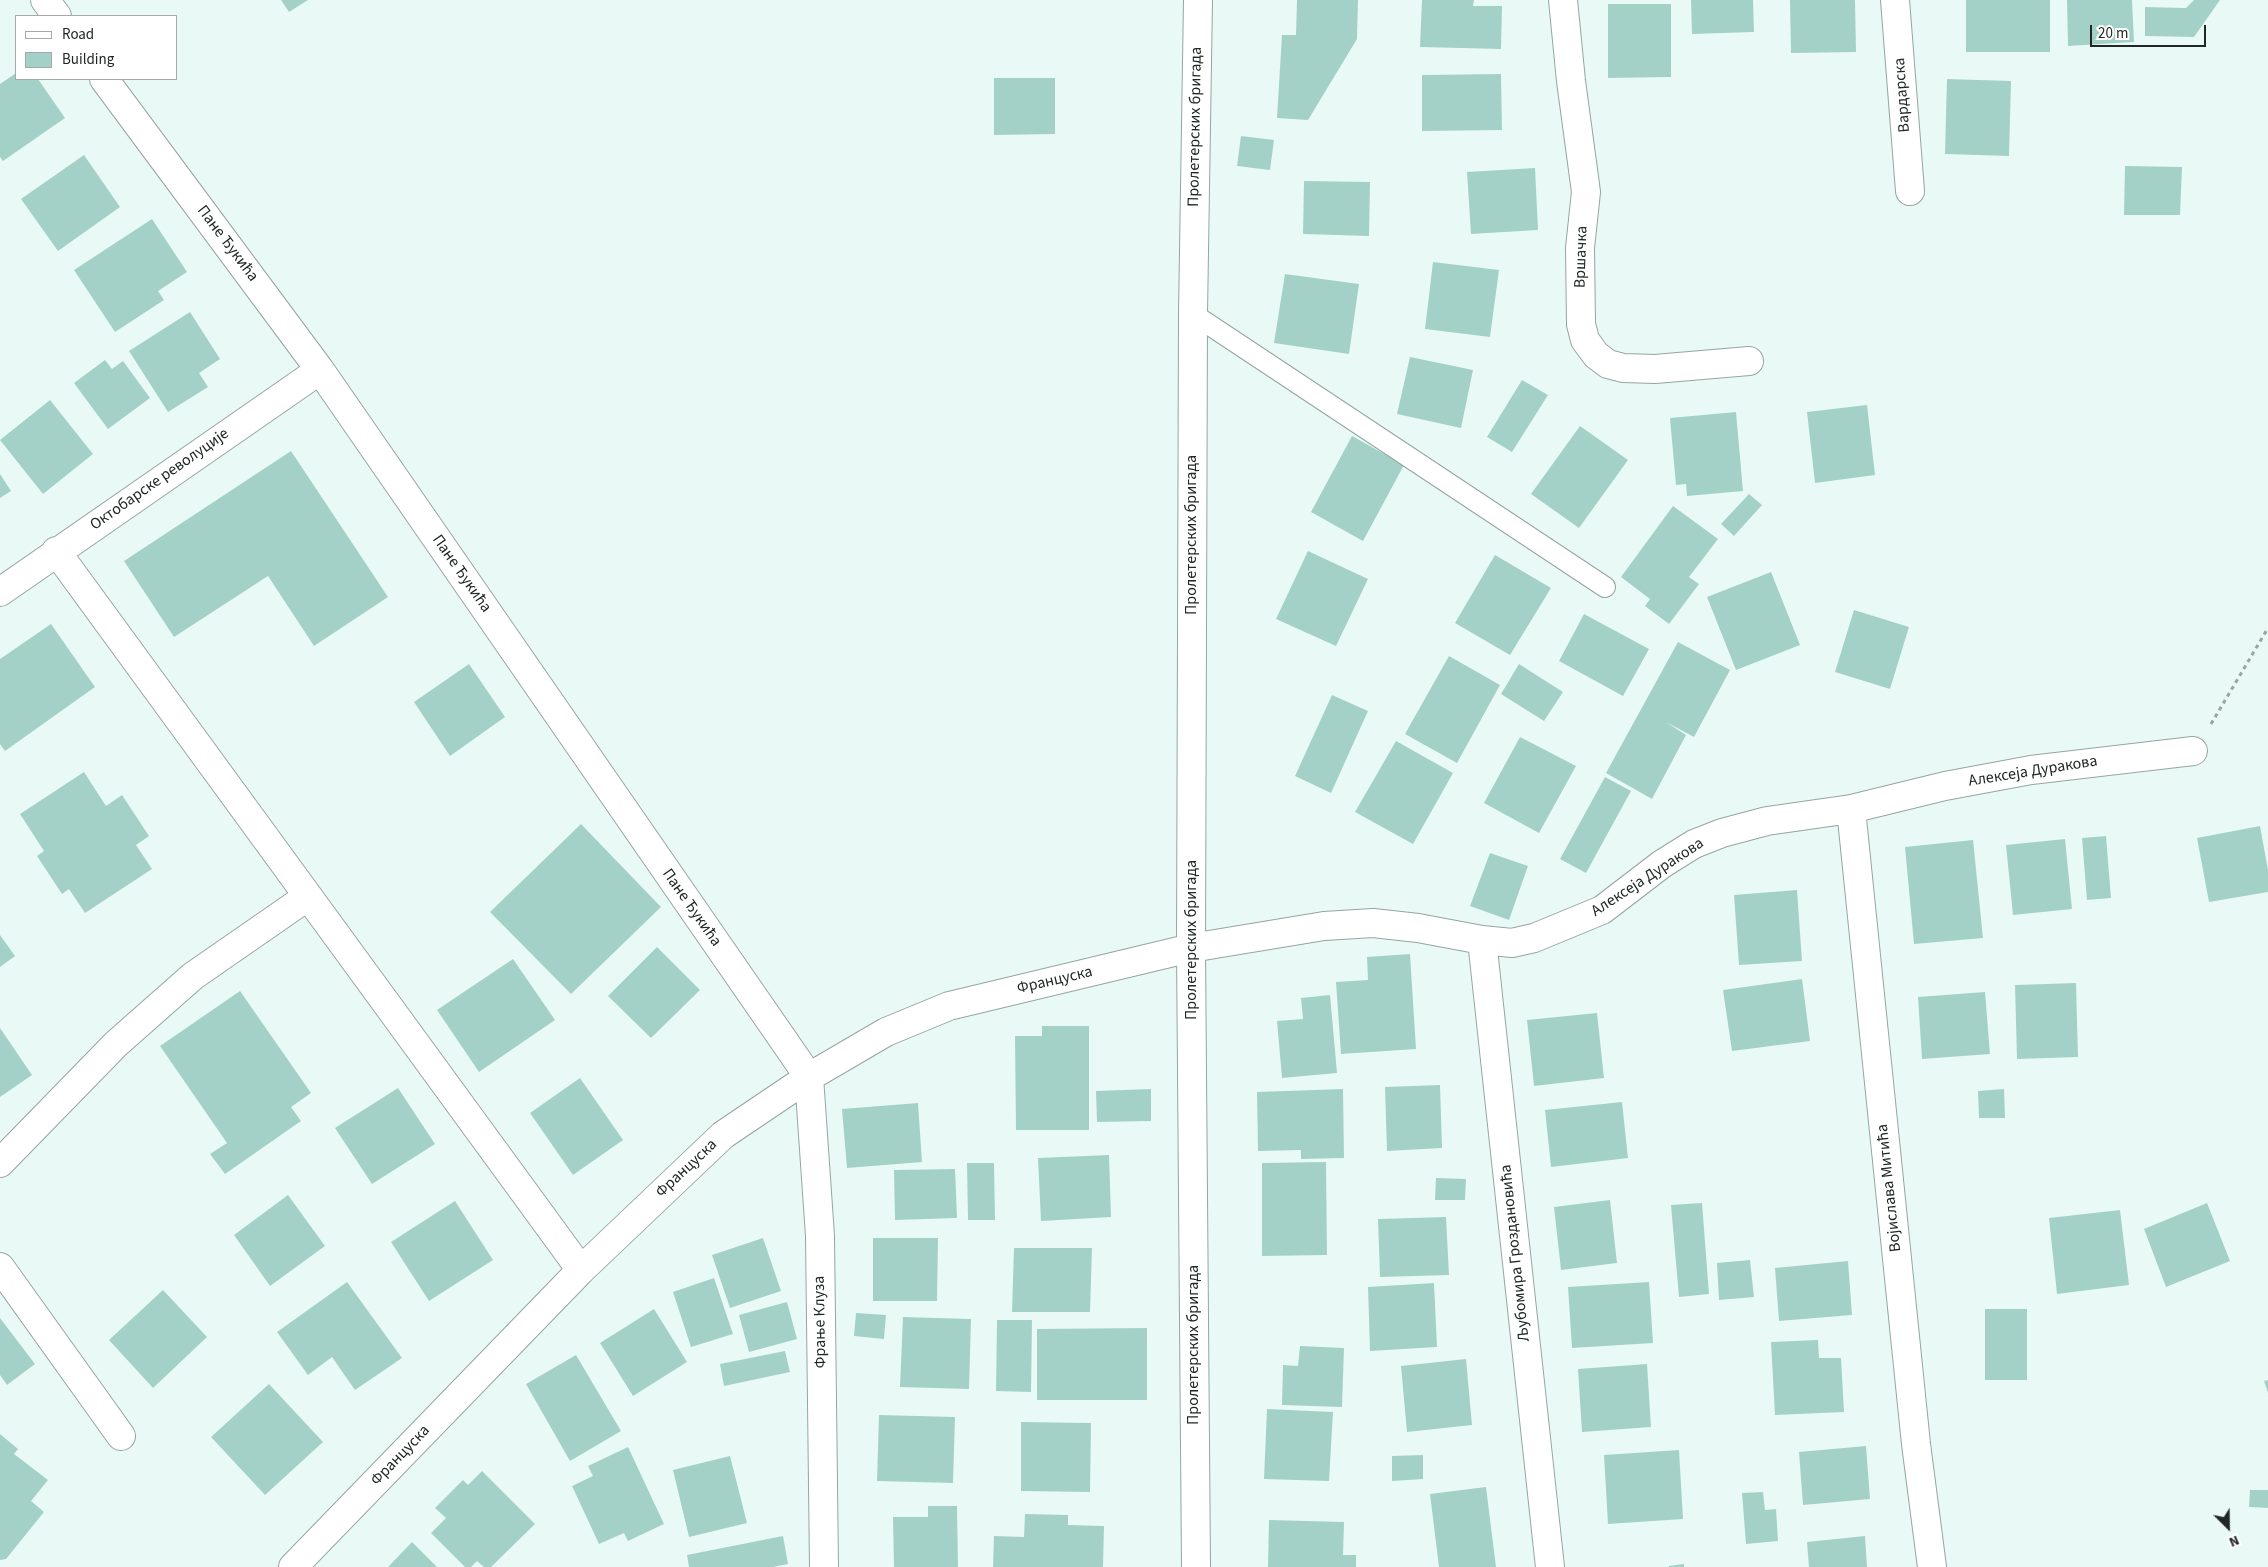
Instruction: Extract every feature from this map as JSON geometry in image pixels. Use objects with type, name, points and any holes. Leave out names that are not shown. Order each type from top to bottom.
[{"type":"street","points":[[45,0],[56,15]]},
{"type":"street","name":"Пролетерских бригада","points":[[1196,1567],[1191,948],[1192,314],[1198,0]]},
{"type":"street","name":"Вршачка","points":[[1563,0],[1571,81],[1586,192],[1580,248],[1581,324],[1585,340],[1596,356],[1608,364],[1623,368],[1655,369],[1748,361]]},
{"type":"street","name":"Вардарска","points":[[1895,0],[1910,191]]},
{"type":"street","name":"Пане Ђукића","points":[[105,80],[320,370],[808,1077]]},
{"type":"street","name":"Октобарске револуције","points":[[0,592],[56,551],[320,370]]},
{"type":"street","points":[[56,551],[581,1270]]},
{"type":"street","name":"Алексеја Дуракова","points":[[1191,948],[1324,926],[1373,923],[1512,943],[1534,938],[1602,910],[1662,864],[1694,844],[1767,821],[1851,809],[1945,786],[2031,770],[2193,751]]},
{"type":"street","name":"Војислава Митића","points":[[1851,809],[1916,1444],[1932,1567]]},
{"type":"street","points":[[0,1163],[116,1044],[193,976],[307,897]]},
{"type":"street","name":"Љубомира Гроздановића","points":[[1482,940],[1550,1567]]},
{"type":"street","name":"Француска","points":[[293,1567],[581,1270],[723,1136],[808,1077],[886,1032],[949,1006],[1191,948]]},
{"type":"street","name":"Фрање Клуза","points":[[808,1077],[820,1236],[824,1567]]},
{"type":"street","points":[[0,1267],[121,1436]]},
{"type":"lane","points":[[1192,314],[1605,587]]},
{"type":"path","points":[[2193,751],[2213,722],[2233,684],[2268,628]]},
{"type":"building","points":[[281,0],[308,0],[289,12]]},
{"type":"building","points":[[1297,0],[1358,0],[1357,39],[1308,120],[1277,118],[1282,35],[1296,35]]},
{"type":"building","points":[[1422,0],[1474,0],[1473,6],[1502,6],[1501,49],[1420,47]]},
{"type":"building","points":[[1691,0],[1753,0],[1754,32],[1692,34]]},
{"type":"building","points":[[1790,0],[1855,0],[1856,52],[1791,53]]},
{"type":"building","points":[[1966,0],[2050,0],[2050,52],[1966,52]]},
{"type":"building","points":[[2067,0],[2132,0],[2134,42],[2068,46]]},
{"type":"building","points":[[2194,0],[2220,0],[2194,37],[2145,36],[2145,7],[2186,8]]},
{"type":"building","points":[[1608,4],[1671,4],[1671,77],[1608,78]]},
{"type":"building","points":[[15,74],[15,80],[39,80],[65,118],[3,161],[0,157],[0,84]]},
{"type":"building","points":[[1501,74],[1502,130],[1422,131],[1422,75]]},
{"type":"building","points":[[994,78],[1055,78],[1055,134],[994,135]]},
{"type":"building","points":[[1947,79],[2011,81],[2009,156],[1945,154]]},
{"type":"building","points":[[1241,136],[1274,140],[1270,170],[1237,166]]},
{"type":"building","points":[[84,155],[120,207],[58,251],[21,199]]},
{"type":"building","points":[[2125,166],[2182,167],[2180,215],[2124,215]]},
{"type":"building","points":[[1535,168],[1538,230],[1471,234],[1467,172]]},
{"type":"building","points":[[1304,181],[1370,182],[1369,236],[1303,234]]},
{"type":"building","points":[[152,219],[187,272],[158,291],[164,300],[115,332],[74,270]]},
{"type":"building","points":[[1433,262],[1499,270],[1490,337],[1425,329]]},
{"type":"building","points":[[1285,274],[1359,284],[1349,354],[1274,343]]},
{"type":"building","points":[[190,312],[220,359],[199,373],[208,387],[168,412],[129,351]]},
{"type":"building","points":[[1410,357],[1473,370],[1461,428],[1397,414]]},
{"type":"building","points":[[105,360],[112,369],[123,361],[150,398],[108,429],[74,383]]},
{"type":"building","points":[[1522,380],[1548,395],[1512,452],[1487,437]]},
{"type":"building","points":[[50,400],[93,454],[43,494],[0,440]]},
{"type":"building","points":[[1867,405],[1875,475],[1815,483],[1807,412]]},
{"type":"building","points":[[1736,412],[1743,491],[1687,496],[1686,484],[1676,485],[1670,418]]},
{"type":"building","points":[[1580,426],[1628,460],[1579,528],[1531,494]]},
{"type":"building","points":[[1352,436],[1404,465],[1363,541],[1311,512]]},
{"type":"building","points":[[291,451],[388,597],[314,646],[268,576],[174,637],[124,561]]},
{"type":"building","points":[[0,474],[11,491],[0,498]]},
{"type":"building","points":[[1749,494],[1762,505],[1734,536],[1721,524]]},
{"type":"building","points":[[1673,506],[1718,539],[1689,577],[1699,584],[1669,624],[1645,606],[1650,599],[1621,577]]},
{"type":"building","points":[[1308,551],[1368,579],[1336,646],[1276,619]]},
{"type":"building","points":[[1495,555],[1551,588],[1510,655],[1455,623]]},
{"type":"building","points":[[1771,572],[1800,645],[1736,670],[1707,597]]},
{"type":"building","points":[[1854,610],[1909,627],[1890,689],[1835,672]]},
{"type":"building","points":[[1584,614],[1649,649],[1623,696],[1559,661]]},
{"type":"building","points":[[51,624],[95,687],[5,751],[0,744],[0,659]]},
{"type":"building","points":[[1678,642],[1730,670],[1694,737],[1666,722],[1686,735],[1652,799],[1606,773]]},
{"type":"building","points":[[1449,656],[1500,685],[1457,763],[1405,734]]},
{"type":"building","points":[[469,664],[505,717],[450,756],[414,702]]},
{"type":"building","points":[[1519,664],[1563,692],[1544,721],[1501,694]]},
{"type":"building","points":[[1332,695],[1368,711],[1331,793],[1295,776]]},
{"type":"building","points":[[1520,737],[1576,766],[1539,833],[1484,803]]},
{"type":"building","points":[[1396,741],[1453,773],[1413,844],[1355,812]]},
{"type":"building","points":[[84,772],[106,806],[122,795],[149,836],[136,845],[152,869],[85,913],[69,889],[62,894],[37,856],[44,851],[20,814]]},
{"type":"building","points":[[1605,777],[1631,791],[1586,873],[1560,859]]},
{"type":"building","points":[[581,824],[661,907],[571,994],[490,912]]},
{"type":"building","points":[[2260,826],[2268,870],[2268,892],[2209,902],[2197,838]]},
{"type":"building","points":[[2106,836],[2111,898],[2087,900],[2082,838]]},
{"type":"building","points":[[2065,839],[2072,909],[2013,915],[2006,845]]},
{"type":"building","points":[[1973,840],[1983,938],[1914,944],[1905,847]]},
{"type":"building","points":[[1490,853],[1528,866],[1509,920],[1470,906]]},
{"type":"building","points":[[1797,890],[1802,961],[1739,965],[1734,895]]},
{"type":"building","points":[[0,935],[15,956],[0,967]]},
{"type":"building","points":[[657,947],[700,990],[651,1038],[608,996]]},
{"type":"building","points":[[1410,954],[1416,1049],[1341,1054],[1336,982],[1368,980],[1367,957]]},
{"type":"building","points":[[513,959],[555,1020],[479,1072],[437,1010]]},
{"type":"building","points":[[1802,979],[1810,1041],[1732,1051],[1723,990]]},
{"type":"building","points":[[2076,983],[2078,1057],[2017,1059],[2015,985]]},
{"type":"building","points":[[240,991],[311,1093],[291,1107],[301,1121],[225,1174],[210,1154],[227,1143],[160,1046]]},
{"type":"building","points":[[1985,992],[1990,1054],[1922,1059],[1918,997]]},
{"type":"building","points":[[1330,995],[1337,1073],[1282,1078],[1277,1021],[1303,1019],[1301,998]]},
{"type":"building","points":[[1597,1013],[1604,1078],[1534,1086],[1527,1020]]},
{"type":"building","points":[[1042,1026],[1089,1026],[1089,1130],[1016,1130],[1015,1036],[1042,1036]]},
{"type":"building","points":[[0,1028],[32,1075],[0,1097]]},
{"type":"building","points":[[580,1078],[623,1140],[573,1175],[530,1113]]},
{"type":"building","points":[[1440,1085],[1442,1148],[1387,1151],[1385,1087]]},
{"type":"building","points":[[398,1088],[435,1144],[372,1184],[335,1128]]},
{"type":"building","points":[[1151,1089],[1151,1121],[1097,1122],[1096,1091]]},
{"type":"building","points":[[1343,1089],[1344,1158],[1301,1159],[1301,1150],[1258,1151],[1257,1092]]},
{"type":"building","points":[[2004,1089],[2005,1118],[1979,1118],[1978,1091]]},
{"type":"building","points":[[1622,1102],[1628,1158],[1551,1167],[1545,1110]]},
{"type":"building","points":[[918,1103],[922,1162],[847,1168],[842,1109]]},
{"type":"building","points":[[1109,1155],[1111,1217],[1041,1221],[1038,1158]]},
{"type":"building","points":[[1326,1162],[1327,1255],[1262,1256],[1262,1163]]},
{"type":"building","points":[[967,1163],[994,1163],[995,1220],[968,1220]]},
{"type":"building","points":[[955,1169],[957,1218],[895,1220],[894,1170]]},
{"type":"building","points":[[1436,1178],[1466,1179],[1465,1200],[1435,1200]]},
{"type":"building","points":[[288,1195],[325,1246],[270,1286],[234,1235]]},
{"type":"building","points":[[1610,1200],[1617,1263],[1561,1270],[1554,1207]]},
{"type":"building","points":[[455,1201],[493,1260],[429,1301],[391,1242]]},
{"type":"building","points":[[1702,1203],[1709,1294],[1679,1297],[1671,1205]]},
{"type":"building","points":[[2207,1203],[2230,1261],[2166,1287],[2144,1229]]},
{"type":"building","points":[[2120,1210],[2129,1285],[2057,1294],[2049,1218]]},
{"type":"building","points":[[1446,1217],[1449,1275],[1380,1277],[1378,1219]]},
{"type":"building","points":[[763,1238],[781,1291],[730,1308],[712,1255]]},
{"type":"building","points":[[873,1238],[938,1238],[937,1301],[873,1301]]},
{"type":"building","points":[[1014,1248],[1092,1248],[1090,1312],[1012,1312]]},
{"type":"building","points":[[1750,1260],[1754,1297],[1719,1300],[1717,1263]]},
{"type":"building","points":[[1848,1261],[1852,1315],[1779,1321],[1775,1268]]},
{"type":"building","points":[[714,1278],[733,1334],[691,1347],[673,1292]]},
{"type":"building","points":[[347,1282],[402,1358],[355,1390],[332,1357],[308,1375],[277,1332]]},
{"type":"building","points":[[1649,1282],[1653,1343],[1572,1348],[1568,1287]]},
{"type":"building","points":[[1434,1283],[1437,1347],[1370,1351],[1368,1287]]},
{"type":"building","points":[[163,1290],[207,1337],[153,1388],[109,1340]]},
{"type":"building","points":[[787,1302],[797,1339],[749,1352],[739,1315]]},
{"type":"building","points":[[654,1309],[687,1362],[633,1396],[600,1343]]},
{"type":"building","points":[[1985,1309],[2027,1309],[2027,1380],[1985,1380]]},
{"type":"building","points":[[856,1313],[886,1315],[884,1339],[854,1336]]},
{"type":"building","points":[[903,1317],[971,1319],[969,1389],[900,1387]]},
{"type":"building","points":[[0,1318],[35,1364],[7,1385],[0,1375]]},
{"type":"building","points":[[997,1320],[1032,1320],[1031,1392],[996,1391]]},
{"type":"building","points":[[1147,1328],[1147,1400],[1037,1400],[1037,1329]]},
{"type":"building","points":[[1818,1340],[1819,1358],[1841,1358],[1844,1412],[1775,1415],[1771,1342]]},
{"type":"building","points":[[1300,1346],[1344,1348],[1342,1407],[1282,1405],[1283,1365],[1298,1366]]},
{"type":"building","points":[[785,1351],[790,1372],[724,1386],[720,1364]]},
{"type":"building","points":[[576,1355],[621,1431],[570,1461],[526,1384]]},
{"type":"building","points":[[1466,1359],[1472,1425],[1407,1432],[1401,1366]]},
{"type":"building","points":[[1647,1364],[1651,1427],[1582,1432],[1578,1369]]},
{"type":"building","points":[[2268,1380],[2268,1393],[2264,1381]]},
{"type":"building","points":[[269,1384],[323,1442],[265,1495],[211,1437]]},
{"type":"building","points":[[1267,1409],[1333,1412],[1329,1481],[1264,1479]]},
{"type":"building","points":[[879,1415],[955,1417],[953,1483],[877,1481]]},
{"type":"building","points":[[1021,1422],[1091,1423],[1090,1492],[1021,1491]]},
{"type":"building","points":[[0,1434],[18,1449],[14,1454],[48,1480],[31,1501],[44,1512],[6,1559],[0,1560]]},
{"type":"building","points":[[1866,1446],[1870,1499],[1803,1505],[1799,1452]]},
{"type":"building","points":[[628,1447],[664,1524],[628,1541],[624,1533],[599,1544],[572,1486],[593,1476],[588,1466]]},
{"type":"building","points":[[1679,1450],[1683,1519],[1608,1524],[1604,1455]]},
{"type":"building","points":[[1423,1455],[1423,1479],[1392,1481],[1392,1456]]},
{"type":"building","points":[[730,1456],[747,1523],[689,1537],[673,1470]]},
{"type":"building","points":[[482,1471],[535,1524],[491,1567],[484,1567],[477,1561],[471,1567],[465,1567],[431,1533],[446,1518],[435,1508],[463,1480],[468,1485]]},
{"type":"building","points":[[1486,1487],[1496,1567],[1439,1567],[1430,1494]]},
{"type":"building","points":[[2250,1490],[2268,1490],[2268,1508],[2249,1507]]},
{"type":"building","points":[[1763,1492],[1765,1510],[1776,1509],[1778,1541],[1746,1544],[1742,1493]]},
{"type":"building","points":[[928,1506],[957,1506],[958,1567],[894,1567],[893,1517],[928,1517]]},
{"type":"building","points":[[1025,1514],[1068,1515],[1068,1525],[1104,1526],[1103,1567],[993,1567],[994,1536],[1024,1537]]},
{"type":"building","points":[[1269,1520],[1344,1522],[1343,1555],[1356,1555],[1356,1567],[1268,1567]]},
{"type":"building","points":[[783,1536],[788,1564],[773,1567],[689,1567],[687,1555]]},
{"type":"building","points":[[1865,1536],[1867,1567],[1809,1567],[1807,1542]]},
{"type":"building","points":[[412,1542],[437,1567],[388,1567]]},
{"type":"building","points":[[1684,1564],[1684,1567],[1669,1567],[1669,1566]]}]
